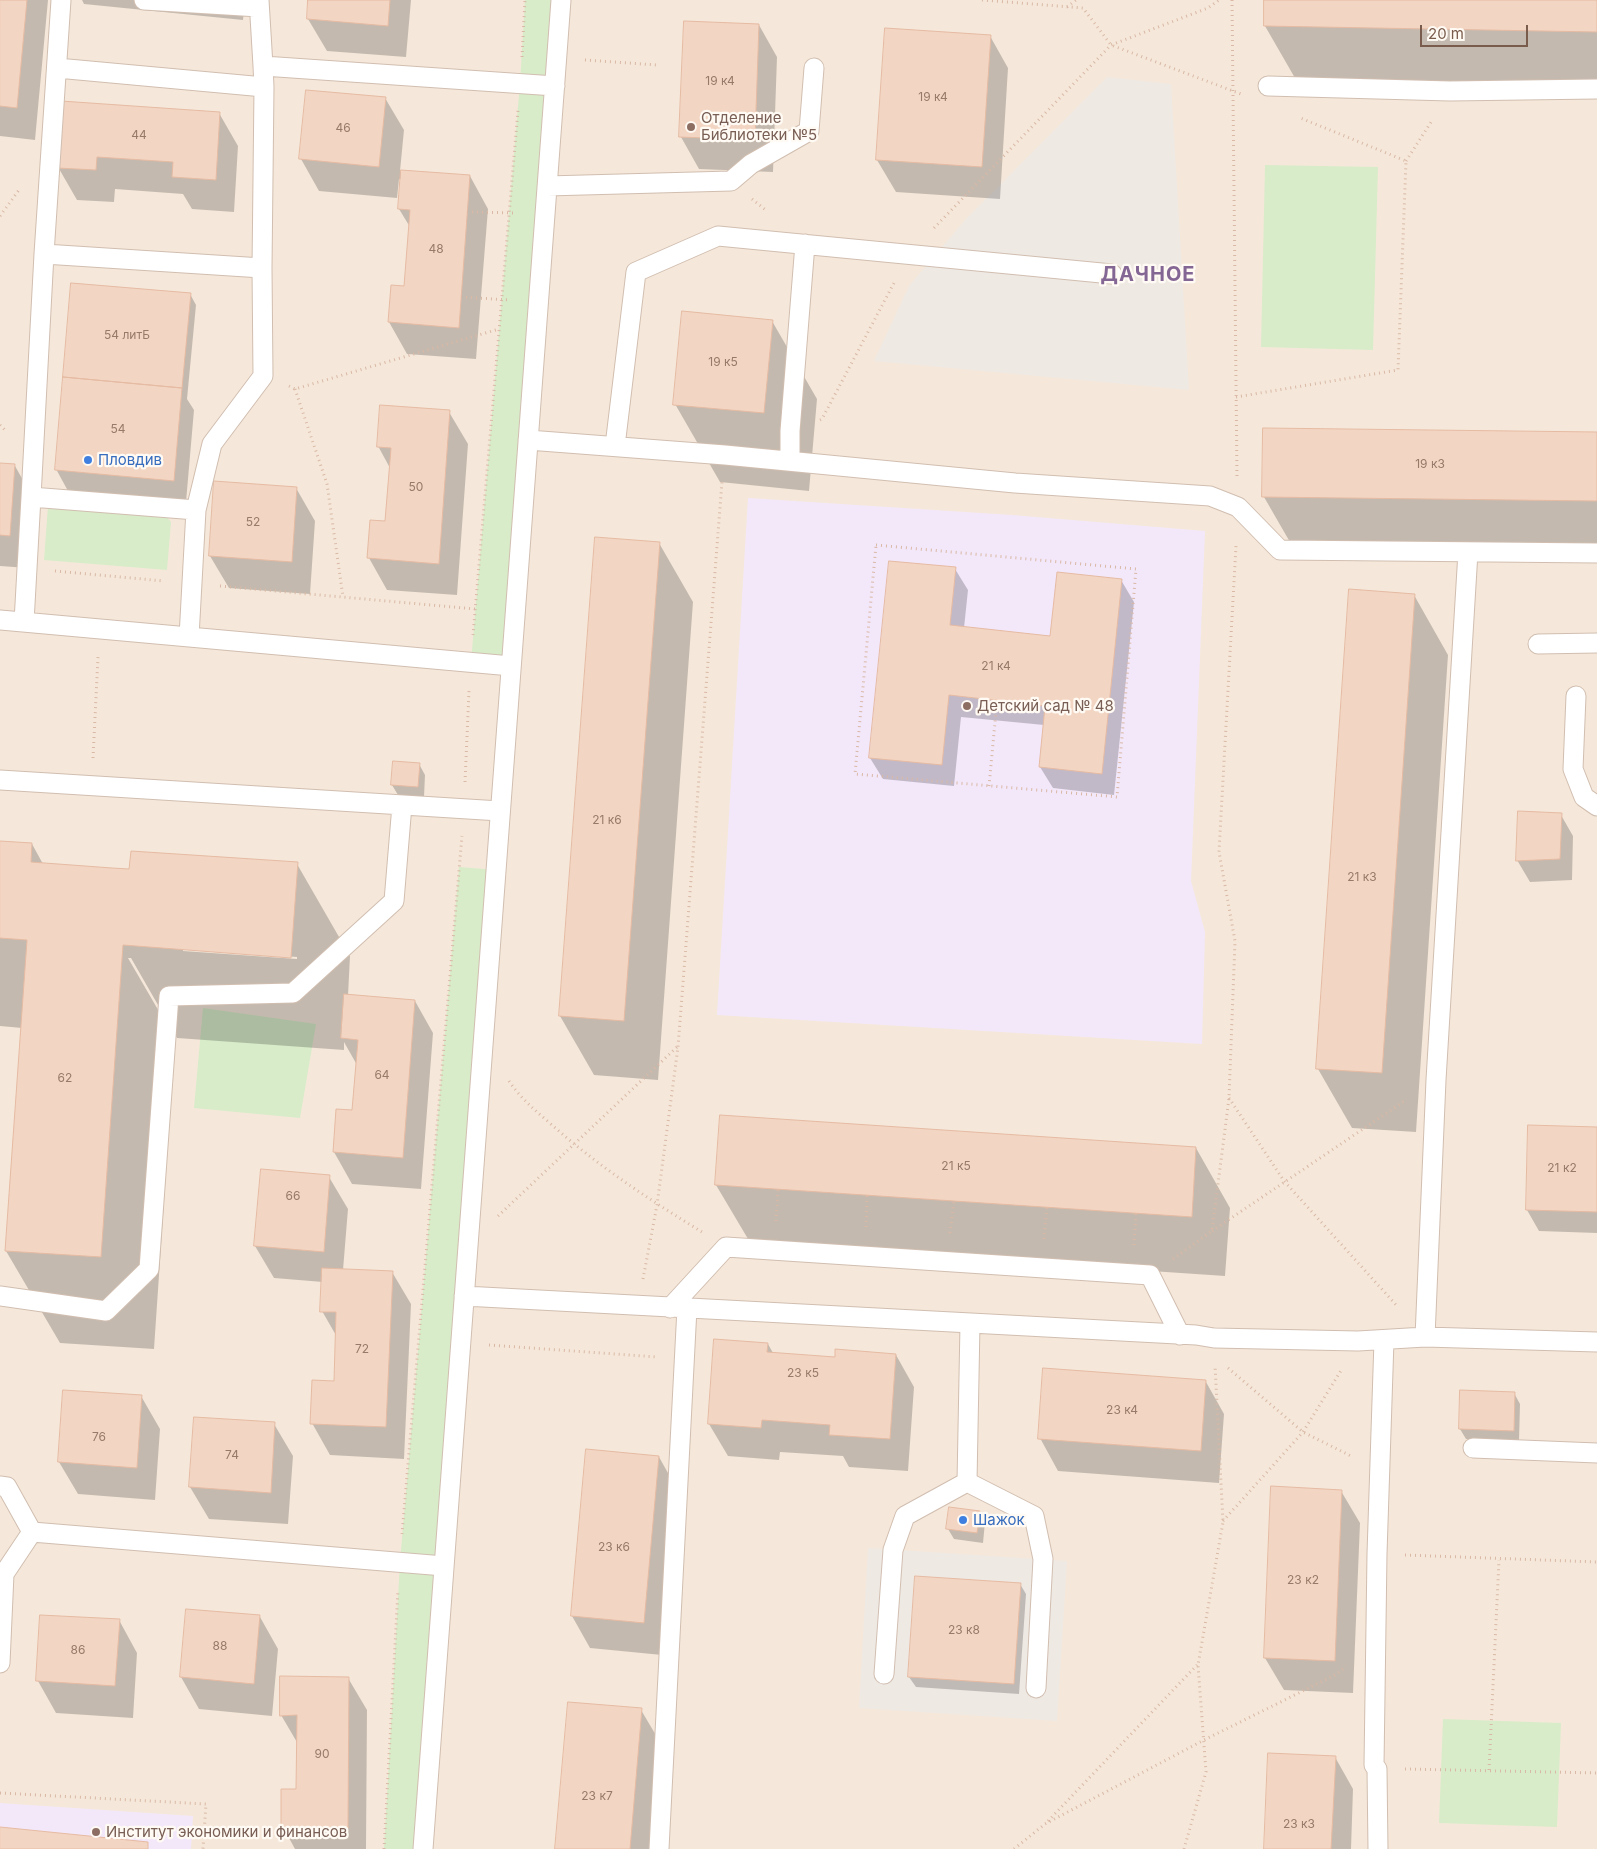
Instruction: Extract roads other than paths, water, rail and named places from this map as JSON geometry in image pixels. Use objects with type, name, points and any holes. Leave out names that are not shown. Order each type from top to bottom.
[{"type":"lane","points":[[24,622],[44,254],[61,0]]},
{"type":"lane","points":[[144,0],[259,4],[264,87],[263,376],[212,444],[196,510],[189,637]]},
{"type":"lane","points":[[423,1849],[561,0]]},
{"type":"lane","points":[[263,66],[555,86]]},
{"type":"lane","points":[[57,68],[264,87]]},
{"type":"lane","points":[[547,186],[731,180],[751,164],[809,131],[814,68]]},
{"type":"lane","points":[[1268,86],[1450,92],[1597,89]]},
{"type":"lane","points":[[615,446],[636,272],[718,236],[1112,274]]},
{"type":"lane","points":[[790,461],[790,431],[805,244]]},
{"type":"lane","points":[[44,254],[262,268]]},
{"type":"lane","points":[[528,440],[790,461],[1015,483],[1210,496],[1238,508],[1280,550],[1597,553]]},
{"type":"lane","points":[[31,497],[196,510]]},
{"type":"lane","points":[[1425,1337],[1436,1080],[1468,552]]},
{"type":"lane","points":[[0,620],[511,666]]},
{"type":"lane","points":[[1538,644],[1597,643]]},
{"type":"lane","points":[[1576,696],[1573,769],[1584,797],[1597,806]]},
{"type":"lane","points":[[0,780],[500,811]]},
{"type":"lane","points":[[0,1296],[106,1311],[149,1269],[169,996],[293,993],[394,901],[402,805]]},
{"type":"lane","points":[[659,1849],[679,1308],[726,1247],[1150,1275],[1180,1335]]},
{"type":"lane","points":[[464,1296],[1180,1335],[1214,1347],[1425,1337],[1597,1342]]},
{"type":"lane","points":[[967,1482],[970,1324]]},
{"type":"lane","points":[[1378,1849],[1377,1768],[1374,1765],[1377,1554],[1384,1340]]},
{"type":"lane","points":[[1473,1448],[1597,1453]]},
{"type":"lane","points":[[884,1674],[893,1550],[905,1516],[967,1482]]},
{"type":"lane","points":[[967,1482],[1034,1516],[1043,1559],[1036,1688]]},
{"type":"lane","points":[[0,1486],[7,1487],[32,1532]]},
{"type":"lane","points":[[32,1532],[444,1566]]},
{"type":"lane","points":[[0,1664],[2,1573],[32,1532]]},
{"type":"place","name":"Отделение Библиотеки №5","points":[[691,127]]},
{"type":"place","name":"Пловдив","points":[[88,460]]},
{"type":"place","name":"Детский сад № 48","points":[[967,706]]},
{"type":"place","name":"Шажок","points":[[963,1520]]},
{"type":"place","name":"Институт экономики и финансов","points":[[96,1832]]},
{"type":"district","name":"ДАЧНОЕ","points":[[1148,275]]}]
